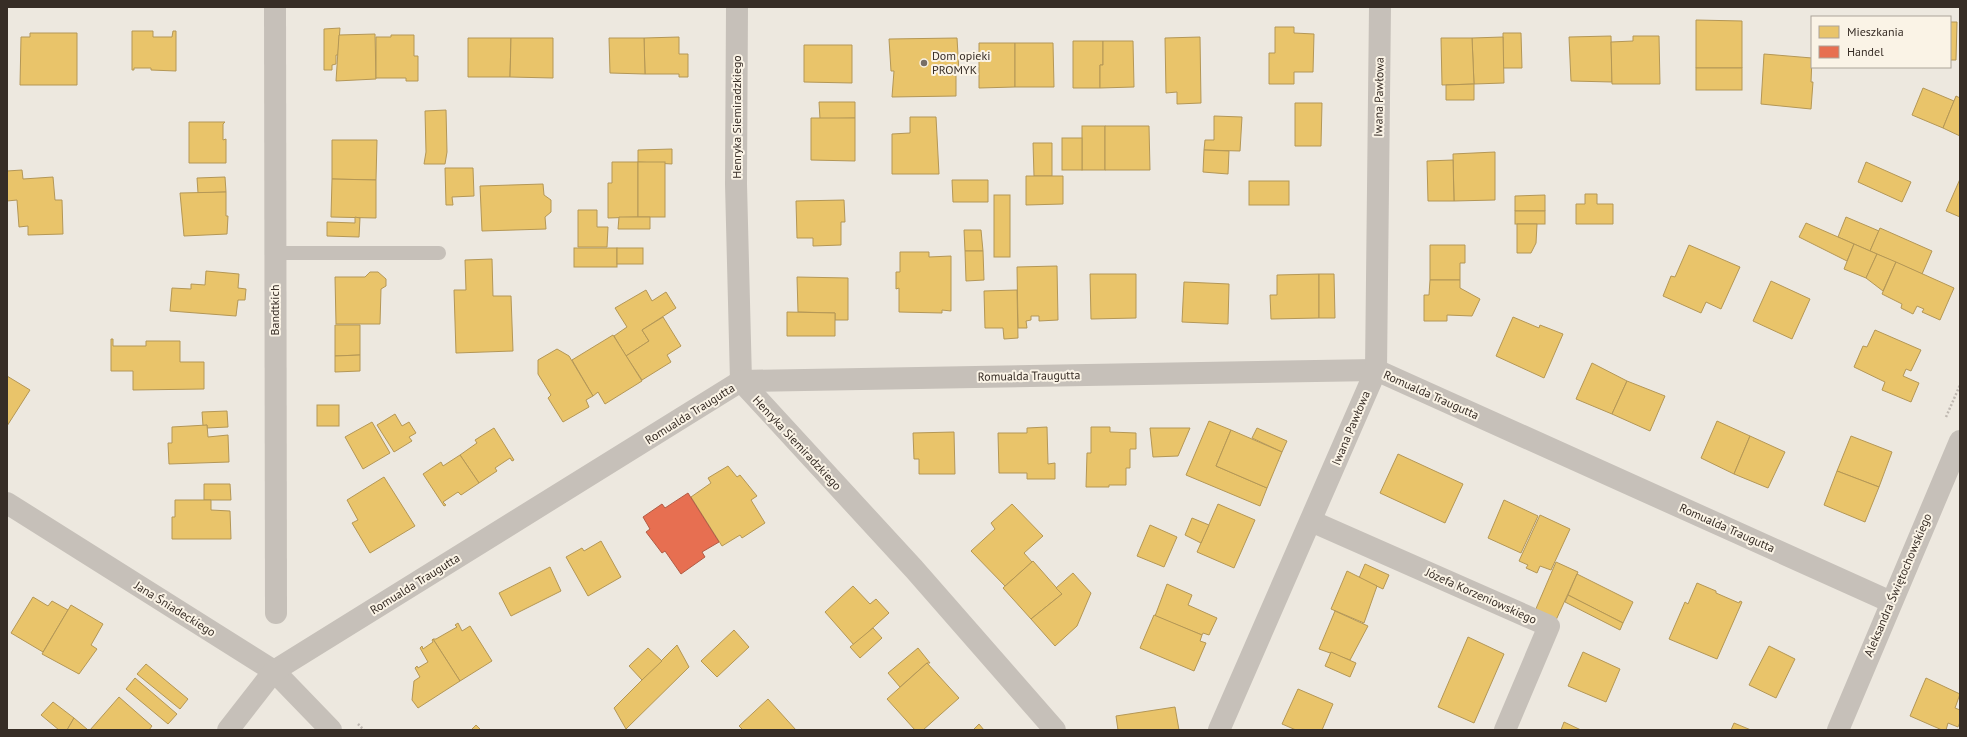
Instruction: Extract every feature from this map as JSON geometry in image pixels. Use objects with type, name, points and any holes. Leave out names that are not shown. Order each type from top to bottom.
[{"type":"street","name":"Bandtkich","points":[[275,7],[276,613]]},
{"type":"street","name":"Henryka Siemiradzkiego","points":[[737,7],[736,184],[741,382],[914,570],[1055,730]]},
{"type":"street","name":"Iwana Pawłowa","points":[[1219,730],[1376,370],[1380,7]]},
{"type":"street","name":"Romualda Traugutta","points":[[228,730],[274,671],[741,382],[1376,370],[1891,602]]},
{"type":"street","name":"Aleksandra Świętochowskiego","points":[[1838,730],[1960,441]]},
{"type":"street","name":"Jana Śniadeckiego","points":[[7,503],[274,671],[331,730]]},
{"type":"street","name":"Józefa Korzeniowskiego","points":[[1311,521],[1548,626],[1505,730]]},
{"type":"lane","points":[[275,253],[439,253]]},
{"type":"building: Mieszkania","points":[[1696,20],[1742,21],[1742,68],[1696,68]]},
{"type":"building: Mieszkania","points":[[1951,22],[1957,22],[1956,60],[1951,60]]},
{"type":"building: Mieszkania","points":[[1275,27],[1294,27],[1294,33],[1314,34],[1313,72],[1294,72],[1294,84],[1269,84],[1269,53],[1275,53]]},
{"type":"building: Mieszkania","points":[[340,28],[336,64],[332,65],[332,70],[324,70],[324,29]]},
{"type":"building: Mieszkania","points":[[132,31],[153,31],[153,37],[172,37],[173,31],[176,31],[176,71],[151,70],[151,68],[134,68],[134,70],[132,70]]},
{"type":"building: Mieszkania","points":[[30,33],[77,33],[77,85],[20,85],[21,37],[30,37]]},
{"type":"building: Mieszkania","points":[[1503,33],[1521,33],[1522,68],[1503,68]]},
{"type":"building: Mieszkania","points":[[375,34],[376,79],[336,81],[339,35]]},
{"type":"building: Mieszkania","points":[[391,35],[414,35],[414,56],[418,56],[418,81],[406,81],[406,78],[376,78],[376,37],[391,37]]},
{"type":"building: Mieszkania","points":[[1611,36],[1612,82],[1571,81],[1569,37]]},
{"type":"building: Mieszkania","points":[[1633,36],[1659,36],[1660,84],[1612,84],[1611,42],[1633,41]]},
{"type":"building: Mieszkania","points":[[679,37],[679,54],[688,54],[688,77],[679,77],[679,74],[645,74],[644,38]]},
{"type":"building: Mieszkania","points":[[1200,37],[1201,103],[1177,104],[1177,92],[1166,93],[1165,38]]},
{"type":"building: Mieszkania","points":[[1503,37],[1504,83],[1474,84],[1472,38]]},
{"type":"building: Mieszkania","points":[[468,38],[511,38],[510,77],[468,77]]},
{"type":"building: Mieszkania","points":[[511,38],[553,38],[553,78],[510,77]]},
{"type":"building: Mieszkania","points":[[609,38],[644,38],[645,74],[610,73]]},
{"type":"building: Mieszkania","name":"Dom opieki PROMYK","points":[[957,38],[959,72],[956,72],[956,96],[892,97],[894,71],[891,71],[889,39]]},
{"type":"building: Mieszkania","points":[[1441,38],[1472,38],[1474,84],[1442,85]]},
{"type":"building: Mieszkania","points":[[1073,41],[1103,41],[1103,65],[1100,65],[1100,88],[1073,88]]},
{"type":"building: Mieszkania","points":[[1103,41],[1133,41],[1134,87],[1100,88],[1100,65],[1103,65]]},
{"type":"building: Mieszkania","points":[[979,43],[1015,43],[1015,87],[979,88]]},
{"type":"building: Mieszkania","points":[[1015,43],[1053,43],[1054,87],[1015,87]]},
{"type":"building: Mieszkania","points":[[804,45],[852,45],[852,83],[804,82]]},
{"type":"building: Mieszkania","points":[[1764,54],[1811,58],[1811,82],[1813,82],[1811,109],[1761,104]]},
{"type":"building: Mieszkania","points":[[1696,68],[1742,68],[1742,90],[1696,90]]},
{"type":"building: Mieszkania","points":[[1474,84],[1474,100],[1446,100],[1446,85]]},
{"type":"building: Mieszkania","points":[[1923,88],[1954,101],[1943,128],[1912,115]]},
{"type":"building: Mieszkania","points":[[1956,96],[1960,98],[1960,136],[1943,128]]},
{"type":"building: Mieszkania","points":[[819,102],[855,102],[855,118],[820,119]]},
{"type":"building: Mieszkania","points":[[1295,103],[1322,103],[1321,146],[1295,146]]},
{"type":"building: Mieszkania","points":[[446,110],[447,152],[445,164],[424,164],[426,152],[425,111]]},
{"type":"building: Mieszkania","points":[[1214,116],[1242,117],[1240,151],[1204,150],[1205,140],[1214,140]]},
{"type":"building: Mieszkania","points":[[910,117],[936,117],[939,174],[892,174],[892,134],[910,133]]},
{"type":"building: Mieszkania","points":[[811,118],[855,118],[855,161],[811,160]]},
{"type":"building: Mieszkania","points":[[189,122],[225,122],[223,124],[223,140],[226,139],[226,163],[189,163]]},
{"type":"building: Mieszkania","points":[[1082,126],[1105,126],[1105,170],[1082,170]]},
{"type":"building: Mieszkania","points":[[1105,126],[1149,126],[1150,170],[1105,170]]},
{"type":"building: Mieszkania","points":[[1062,138],[1082,138],[1082,170],[1062,170]]},
{"type":"building: Mieszkania","points":[[332,140],[377,140],[376,180],[332,179]]},
{"type":"building: Mieszkania","points":[[1033,143],[1052,143],[1052,176],[1034,176]]},
{"type":"building: Mieszkania","points":[[672,149],[672,164],[638,162],[638,150]]},
{"type":"building: Mieszkania","points":[[1204,150],[1229,151],[1228,174],[1203,172]]},
{"type":"building: Mieszkania","points":[[1495,152],[1495,200],[1454,201],[1453,154]]},
{"type":"building: Mieszkania","points":[[1453,160],[1454,201],[1428,201],[1427,161]]},
{"type":"building: Mieszkania","points":[[612,162],[638,162],[638,217],[608,218],[608,183],[612,183]]},
{"type":"building: Mieszkania","points":[[638,162],[665,162],[665,217],[638,217]]},
{"type":"building: Mieszkania","points":[[1866,162],[1911,182],[1902,202],[1858,182]]},
{"type":"building: Mieszkania","points":[[445,168],[473,168],[474,196],[452,197],[453,205],[446,205]]},
{"type":"building: Mieszkania","points":[[22,170],[23,179],[53,177],[55,200],[62,200],[63,234],[28,235],[28,226],[19,227],[17,200],[7,201],[7,171]]},
{"type":"building: Mieszkania","points":[[1026,176],[1063,176],[1063,204],[1026,205]]},
{"type":"building: Mieszkania","points":[[225,177],[226,192],[198,193],[197,178]]},
{"type":"building: Mieszkania","points":[[332,179],[376,180],[376,218],[331,217]]},
{"type":"building: Mieszkania","points":[[1960,179],[1960,217],[1946,211]]},
{"type":"building: Mieszkania","points":[[952,180],[988,180],[988,202],[953,202]]},
{"type":"building: Mieszkania","points":[[1249,181],[1289,181],[1289,205],[1249,205]]},
{"type":"building: Mieszkania","points":[[543,184],[544,195],[551,200],[551,212],[545,217],[546,229],[482,231],[480,186]]},
{"type":"building: Mieszkania","points":[[226,192],[226,216],[228,216],[227,234],[184,236],[180,193]]},
{"type":"building: Mieszkania","points":[[1585,194],[1597,194],[1597,204],[1613,204],[1613,224],[1576,224],[1576,204],[1585,204]]},
{"type":"building: Mieszkania","points":[[994,195],[1010,195],[1010,257],[994,257]]},
{"type":"building: Mieszkania","points":[[1545,195],[1545,211],[1515,211],[1515,196]]},
{"type":"building: Mieszkania","points":[[844,200],[845,222],[841,222],[841,245],[813,246],[813,238],[797,238],[796,201]]},
{"type":"building: Mieszkania","points":[[578,210],[597,210],[597,227],[608,227],[607,247],[578,247]]},
{"type":"building: Mieszkania","points":[[1515,211],[1545,211],[1545,224],[1515,224]]},
{"type":"building: Mieszkania","points":[[355,217],[360,218],[359,237],[327,236],[327,222],[355,223]]},
{"type":"building: Mieszkania","points":[[619,217],[650,217],[650,229],[618,229]]},
{"type":"building: Mieszkania","points":[[1846,217],[1879,231],[1870,251],[1838,237]]},
{"type":"building: Mieszkania","points":[[1806,223],[1854,244],[1847,261],[1799,237]]},
{"type":"building: Mieszkania","points":[[1517,224],[1537,224],[1536,243],[1531,253],[1517,253]]},
{"type":"building: Mieszkania","points":[[1880,228],[1932,251],[1922,274],[1870,251]]},
{"type":"building: Mieszkania","points":[[964,230],[981,230],[983,251],[965,251]]},
{"type":"building: Mieszkania","points":[[1854,244],[1877,254],[1866,278],[1844,269]]},
{"type":"building: Mieszkania","points":[[1430,245],[1465,245],[1465,263],[1460,263],[1460,280],[1430,280]]},
{"type":"building: Mieszkania","points":[[1689,245],[1740,267],[1721,309],[1706,302],[1701,313],[1663,296],[1671,276],[1675,277]]},
{"type":"building: Mieszkania","points":[[574,248],[617,248],[617,267],[574,267]]},
{"type":"building: Mieszkania","points":[[617,248],[643,248],[643,264],[617,264]]},
{"type":"building: Mieszkania","points":[[965,251],[983,251],[984,280],[966,281]]},
{"type":"building: Mieszkania","points":[[900,252],[929,252],[929,257],[951,256],[951,311],[942,310],[942,313],[899,312],[899,288],[896,289],[896,272],[900,272]]},
{"type":"building: Mieszkania","points":[[1877,254],[1896,262],[1883,291],[1866,278]]},
{"type":"building: Mieszkania","points":[[492,259],[493,296],[511,296],[513,351],[456,353],[454,290],[466,290],[465,260]]},
{"type":"building: Mieszkania","points":[[1896,262],[1954,288],[1940,320],[1922,312],[1924,309],[1917,306],[1913,314],[1901,308],[1902,304],[1882,294]]},
{"type":"building: Mieszkania","points":[[1057,266],[1058,320],[1039,321],[1039,316],[1031,316],[1031,320],[1026,321],[1027,328],[1018,328],[1017,267]]},
{"type":"building: Mieszkania","points":[[206,271],[239,274],[238,288],[246,289],[245,300],[238,300],[236,316],[170,311],[172,288],[191,289],[191,284],[205,285]]},
{"type":"building: Mieszkania","points":[[370,272],[378,272],[386,279],[386,286],[381,289],[380,324],[336,324],[335,277],[365,277]]},
{"type":"building: Mieszkania","points":[[1090,274],[1136,274],[1136,318],[1091,319]]},
{"type":"building: Mieszkania","points":[[1319,274],[1319,318],[1271,319],[1270,295],[1277,295],[1277,275]]},
{"type":"building: Mieszkania","points":[[1319,274],[1334,274],[1335,318],[1319,318]]},
{"type":"building: Mieszkania","points":[[797,277],[848,278],[848,320],[835,320],[835,313],[798,312]]},
{"type":"building: Mieszkania","points":[[1430,280],[1460,280],[1460,288],[1480,299],[1472,316],[1447,315],[1447,321],[1424,321],[1424,295],[1429,295]]},
{"type":"building: Mieszkania","points":[[1771,281],[1810,299],[1792,339],[1753,321]]},
{"type":"building: Mieszkania","points":[[1184,282],[1229,284],[1228,324],[1182,322]]},
{"type":"building: Mieszkania","points":[[646,290],[652,301],[666,292],[676,308],[642,330],[649,341],[626,356],[614,336],[627,327],[615,308]]},
{"type":"building: Mieszkania","points":[[1017,290],[1018,338],[1004,339],[1003,328],[985,328],[984,291]]},
{"type":"building: Mieszkania","points":[[787,312],[835,313],[835,336],[787,336]]},
{"type":"building: Mieszkania","points":[[663,317],[681,346],[667,355],[671,362],[642,380],[626,356],[649,341],[642,330]]},
{"type":"building: Mieszkania","points":[[1513,317],[1539,328],[1540,325],[1563,334],[1544,378],[1496,356]]},
{"type":"building: Mieszkania","points":[[335,325],[360,325],[360,355],[335,356]]},
{"type":"building: Mieszkania","points":[[1875,330],[1921,350],[1911,371],[1906,369],[1903,376],[1919,383],[1911,402],[1882,390],[1885,382],[1854,367],[1863,346],[1867,347]]},
{"type":"building: Mieszkania","points":[[613,335],[642,381],[605,404],[598,392],[593,396],[572,360]]},
{"type":"building: Mieszkania","points":[[111,339],[113,339],[113,346],[146,346],[146,341],[180,341],[180,362],[204,362],[204,389],[133,390],[133,371],[111,371]]},
{"type":"building: Mieszkania","points":[[557,349],[569,356],[593,396],[586,400],[589,407],[563,422],[548,398],[551,395],[538,374],[538,360]]},
{"type":"building: Mieszkania","points":[[360,355],[360,371],[335,372],[335,356]]},
{"type":"building: Mieszkania","points":[[1592,363],[1627,381],[1612,414],[1576,399]]},
{"type":"building: Mieszkania","points":[[7,376],[30,390],[7,426]]},
{"type":"building: Mieszkania","points":[[1627,381],[1665,396],[1650,431],[1612,414]]},
{"type":"building: Mieszkania","points":[[317,405],[339,405],[339,426],[317,426]]},
{"type":"building: Mieszkania","points":[[227,411],[228,427],[207,428],[207,425],[203,426],[202,412]]},
{"type":"building: Mieszkania","points":[[395,414],[402,426],[409,422],[416,433],[409,437],[412,441],[394,452],[377,425]]},
{"type":"building: Mieszkania","points":[[1209,421],[1231,430],[1216,466],[1267,488],[1260,506],[1186,475]]},
{"type":"building: Mieszkania","points":[[1717,421],[1750,436],[1734,474],[1701,458]]},
{"type":"building: Mieszkania","points":[[372,422],[390,453],[363,469],[345,437]]},
{"type":"building: Mieszkania","points":[[207,425],[208,437],[228,435],[229,462],[169,464],[168,443],[172,443],[172,427]]},
{"type":"building: Mieszkania","points":[[1047,427],[1048,464],[1055,463],[1055,479],[1027,479],[1027,473],[999,473],[998,433],[1027,433],[1027,428]]},
{"type":"building: Mieszkania","points":[[1091,427],[1110,427],[1110,432],[1136,433],[1136,449],[1130,449],[1130,468],[1126,468],[1126,485],[1086,487],[1087,453],[1091,453]]},
{"type":"building: Mieszkania","points":[[494,428],[514,460],[512,461],[510,458],[495,468],[497,471],[479,483],[460,455],[477,443],[475,440]]},
{"type":"building: Mieszkania","points":[[1150,428],[1190,428],[1178,456],[1153,457]]},
{"type":"building: Mieszkania","points":[[1257,428],[1287,441],[1282,452],[1252,438]]},
{"type":"building: Mieszkania","points":[[1231,430],[1282,452],[1267,488],[1216,466]]},
{"type":"building: Mieszkania","points":[[954,432],[955,474],[919,474],[919,459],[914,459],[913,433]]},
{"type":"building: Mieszkania","points":[[1750,436],[1785,452],[1768,488],[1734,474]]},
{"type":"building: Mieszkania","points":[[1851,436],[1892,452],[1879,487],[1837,471]]},
{"type":"building: Mieszkania","points":[[1398,454],[1463,484],[1445,523],[1380,493]]},
{"type":"building: Mieszkania","points":[[460,455],[479,483],[461,495],[458,492],[443,502],[446,505],[444,506],[423,474],[441,462],[443,466]]},
{"type":"building: Mieszkania","points":[[728,466],[737,477],[740,475],[757,496],[751,500],[765,523],[742,538],[740,535],[722,546],[691,497],[711,483],[708,478]]},
{"type":"building: Mieszkania","points":[[1837,471],[1879,487],[1865,522],[1824,505]]},
{"type":"building: Mieszkania","points":[[384,477],[415,526],[370,553],[352,523],[358,520],[347,500]]},
{"type":"building: Mieszkania","points":[[204,484],[230,484],[231,500],[204,500]]},
{"type":"building: Mieszkania","points":[[175,500],[211,500],[211,510],[230,511],[231,539],[172,539],[172,517],[175,517]]},
{"type":"building: Mieszkania","points":[[1504,500],[1538,516],[1521,553],[1488,538]]},
{"type":"building: Mieszkania","points":[[1012,504],[1043,536],[1024,553],[1032,562],[1005,586],[971,551],[995,529],[991,523]]},
{"type":"building: Mieszkania","points":[[1218,504],[1255,520],[1234,568],[1197,552]]},
{"type":"building: Mieszkania","points":[[1540,515],[1570,529],[1551,570],[1540,566],[1537,573],[1526,568],[1528,565],[1519,561]]},
{"type":"building: Mieszkania","points":[[1192,518],[1209,525],[1201,543],[1185,535]]},
{"type":"building: Mieszkania","points":[[1150,525],[1177,537],[1164,567],[1137,556]]},
{"type":"building: Mieszkania","points":[[601,541],[621,577],[588,596],[566,557],[582,548],[584,551]]},
{"type":"building: Mieszkania","points":[[1033,561],[1062,594],[1031,619],[1003,588]]},
{"type":"building: Mieszkania","points":[[1556,562],[1578,572],[1556,620],[1535,611]]},
{"type":"building: Mieszkania","points":[[1365,564],[1389,575],[1383,589],[1359,578]]},
{"type":"building: Mieszkania","points":[[550,567],[561,591],[511,616],[499,593]]},
{"type":"building: Mieszkania","points":[[1347,571],[1377,586],[1364,623],[1331,609]]},
{"type":"building: Mieszkania","points":[[1073,573],[1091,593],[1077,626],[1055,646],[1031,619],[1062,594],[1056,588]]},
{"type":"building: Mieszkania","points":[[1577,574],[1633,602],[1623,623],[1568,595]]},
{"type":"building: Mieszkania","points":[[1697,583],[1739,603],[1740,601],[1742,602],[1717,659],[1669,639],[1685,602],[1688,604]]},
{"type":"building: Mieszkania","points":[[1167,584],[1192,595],[1188,605],[1217,618],[1209,635],[1203,633],[1202,635],[1155,616]]},
{"type":"building: Mieszkania","points":[[853,586],[870,604],[876,599],[889,613],[854,645],[825,612]]},
{"type":"building: Mieszkania","points":[[1568,595],[1623,623],[1620,630],[1565,602]]},
{"type":"building: Mieszkania","points":[[33,597],[48,606],[52,601],[68,610],[43,652],[11,633]]},
{"type":"building: Mieszkania","points":[[71,605],[103,624],[91,645],[97,649],[79,674],[42,654]]},
{"type":"building: Mieszkania","points":[[1335,611],[1368,626],[1350,660],[1319,649]]},
{"type":"building: Mieszkania","points":[[1154,615],[1202,635],[1200,641],[1206,643],[1194,671],[1140,648]]},
{"type":"building: Mieszkania","points":[[458,623],[462,631],[470,626],[492,661],[460,681],[433,639],[436,639],[457,627],[455,625]]},
{"type":"building: Mieszkania","points":[[873,628],[882,638],[860,658],[850,647]]},
{"type":"building: Mieszkania","points":[[734,630],[749,647],[717,677],[701,661]]},
{"type":"building: Mieszkania","points":[[1468,637],[1504,654],[1474,723],[1438,707]]},
{"type":"building: Mieszkania","points":[[433,639],[460,681],[418,708],[412,700],[414,681],[420,677],[415,668],[417,666],[418,668],[428,662],[420,648],[422,646],[423,649],[433,642]]},
{"type":"building: Mieszkania","points":[[677,645],[689,667],[626,729],[614,708]]},
{"type":"building: Mieszkania","points":[[1769,646],[1795,659],[1776,698],[1749,685]]},
{"type":"building: Mieszkania","points":[[648,648],[662,661],[642,680],[629,666]]},
{"type":"building: Mieszkania","points":[[918,648],[930,663],[927,663],[900,687],[888,673]]},
{"type":"building: Mieszkania","points":[[1331,652],[1356,663],[1350,677],[1325,666]]},
{"type":"building: Mieszkania","points":[[1583,652],[1620,669],[1606,702],[1568,686]]},
{"type":"building: Mieszkania","points":[[927,663],[959,698],[923,730],[915,730],[887,699]]},
{"type":"building: Mieszkania","points":[[146,664],[188,699],[180,709],[137,674]]},
{"type":"building: Mieszkania","points":[[135,678],[177,714],[168,724],[126,689]]},
{"type":"building: Mieszkania","points":[[1926,678],[1960,694],[1955,708],[1960,710],[1960,722],[1958,727],[1948,723],[1946,730],[1942,730],[1910,716]]},
{"type":"building: Mieszkania","points":[[1298,689],[1333,704],[1322,730],[1296,730],[1282,724]]},
{"type":"building: Mieszkania","points":[[119,697],[152,726],[149,730],[90,730]]},
{"type":"building: Mieszkania","points":[[768,699],[796,730],[743,730],[739,726]]},
{"type":"building: Mieszkania","points":[[53,702],[74,718],[67,730],[59,730],[41,715]]},
{"type":"building: Mieszkania","points":[[1175,707],[1179,730],[1118,730],[1116,716]]},
{"type":"building: Mieszkania","points":[[74,718],[88,730],[67,730]]},
{"type":"building: Mieszkania","points":[[1564,722],[1581,730],[1561,730]]},
{"type":"building: Mieszkania","points":[[1734,723],[1751,730],[1731,730]]},
{"type":"building: Mieszkania","points":[[979,724],[984,730],[973,730]]},
{"type":"building: Mieszkania","points":[[476,725],[481,730],[471,730]]},
{"type":"building: Handel","points":[[688,493],[719,542],[702,552],[705,557],[681,574],[665,551],[662,553],[646,532],[650,529],[643,517],[662,504],[665,508]]},
{"type":"place","name":"Dom opieki PROMYK","points":[[924,63]]}]
